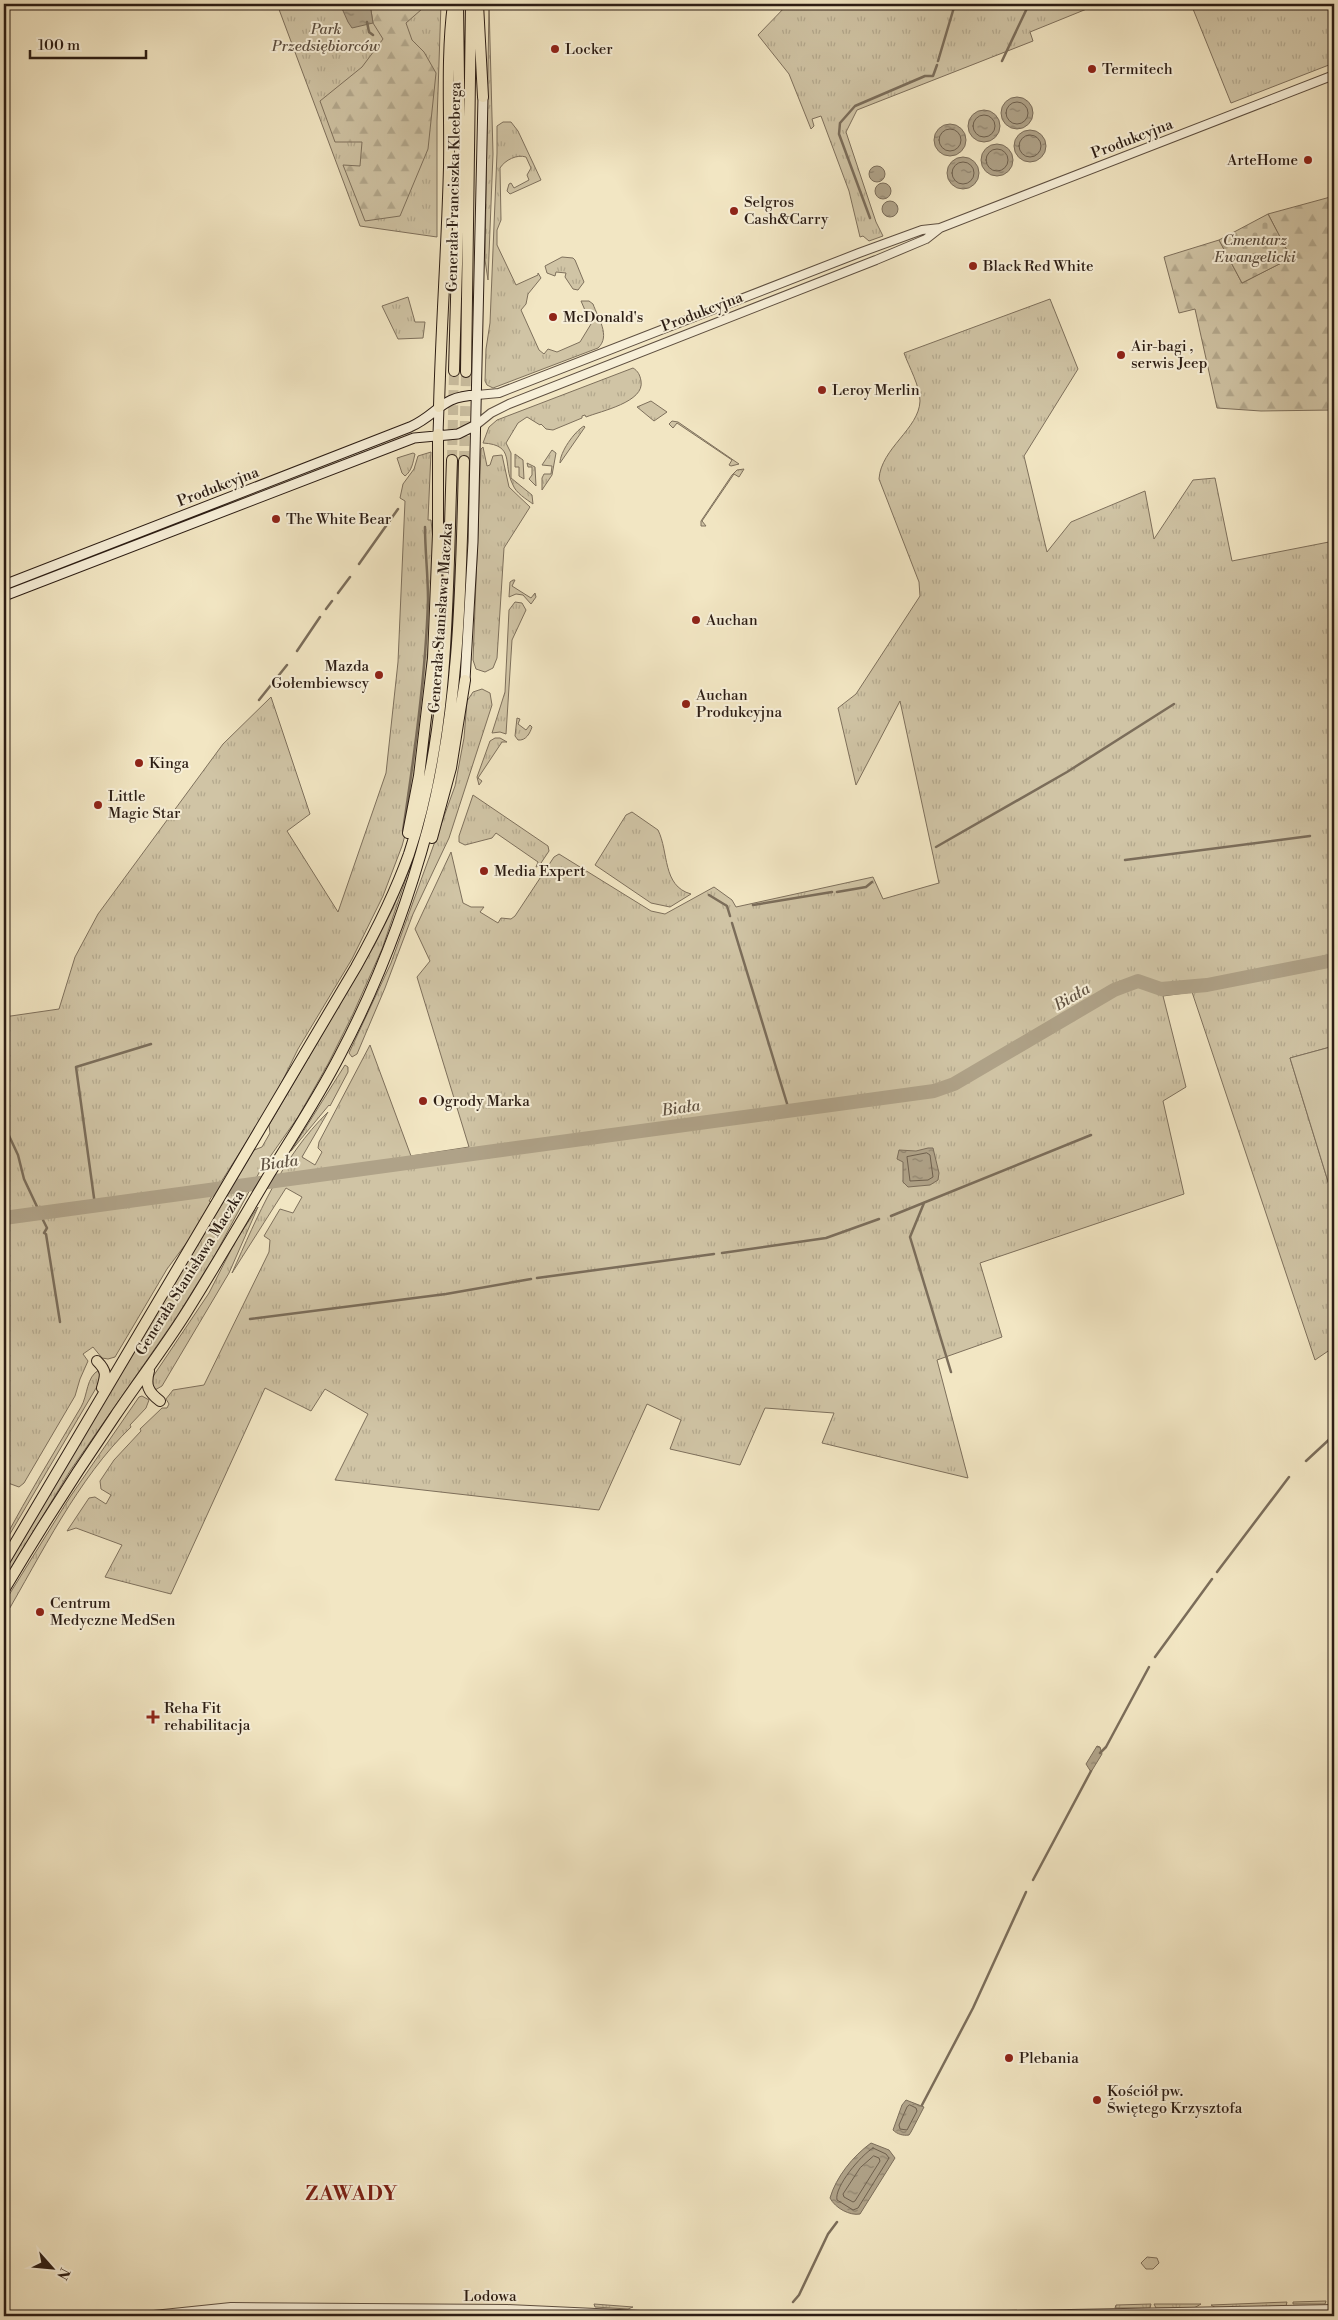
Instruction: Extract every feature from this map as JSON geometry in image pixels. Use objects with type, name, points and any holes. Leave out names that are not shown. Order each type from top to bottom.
[{"type":"highway","points":[[439,407],[446,271],[449,142],[448,40],[453,4]]},
{"type":"highway","name":"Generała Franciszka Kleeberga","points":[[454,371],[460,158],[458,4]]},
{"type":"highway","name":"Generała Franciszka Kleeberga","points":[[466,372],[471,4]]},
{"type":"highway","points":[[478,4],[483,96]]},
{"type":"highway","points":[[372,938],[402,859],[419,776],[433,658],[438,534],[438,434]]},
{"type":"highway","name":"Generała Stanisława Maczka","points":[[4,1562],[372,938],[408,854],[419,818],[432,757],[441,698],[452,460]]},
{"type":"highway","name":"Generała Stanisława Maczka","points":[[4,1590],[60,1498],[185,1315],[340,1056],[368,998],[403,908],[428,826],[441,768],[450,711],[458,634],[464,461]]},
{"type":"highway","points":[[403,908],[422,867],[440,813],[452,759],[465,680]]},
{"type":"highway","points":[[97,1405],[106,1375],[105,1369],[97,1361],[109,1364],[115,1361],[133,1344]]},
{"type":"highway","points":[[123,1404],[139,1393],[157,1399],[147,1387],[146,1380],[150,1365]]},
{"type":"main road","points":[[465,680],[471,594],[483,96]]},
{"type":"main road","name":"Produkcyjna","points":[[4,585],[410,427],[424,421],[449,399],[477,395]]},
{"type":"main road","points":[[438,434],[439,407]]},
{"type":"main road","name":"Produkcyjna","points":[[4,596],[414,438],[438,434],[458,434],[476,425]]},
{"type":"main road","points":[[276,479],[280,489]]},
{"type":"street","name":"Produkcyjna","points":[[477,395],[499,393],[859,253],[922,230],[940,228],[1334,75]]},
{"type":"street","name":"Produkcyjna","points":[[476,425],[491,413],[518,400],[926,239],[940,228]]},
{"type":"street","points":[[859,253],[862,265]]},
{"type":"street","name":"Lodowa","points":[[144,2316],[231,2307],[516,2309],[640,2315],[836,2316]]},
{"type":"street","points":[[956,2316],[1334,2309]]},
{"type":"green space","name":"Park Przedsiębiorców","points":[[277,4],[441,4],[437,121],[437,237],[360,226]]},
{"type":"green space","points":[[370,4],[421,4],[422,9],[406,23],[412,40],[424,52],[436,73],[428,149],[400,216],[365,221],[343,165],[360,166],[362,142],[335,142],[320,101],[362,67],[383,39],[373,23]]},
{"type":"green space","points":[[489,4],[493,154],[488,280],[485,260]]},
{"type":"green space","points":[[788,4],[1099,4],[1030,32],[1033,41],[857,110],[846,132],[876,222],[883,236],[869,241],[863,236],[860,237],[849,191],[821,116],[812,119],[814,126],[811,129],[789,74],[758,35]]},
{"type":"green space","points":[[1191,4],[1334,4],[1334,63],[1231,103]]},
{"type":"green space","points":[[503,122],[511,122],[518,131],[541,180],[510,194],[507,191],[509,184],[511,183],[514,188],[529,180],[527,175],[531,168],[526,157],[523,156],[512,158],[502,165],[500,168],[501,220],[497,230],[497,245],[516,285],[538,275],[538,273],[541,278],[528,294],[526,304],[521,310],[539,350],[544,354],[548,349],[557,352],[580,342],[591,324],[581,301],[589,301],[593,304],[602,327],[603,338],[598,348],[493,388],[487,385],[485,381],[486,349],[490,323],[497,126]]},
{"type":"green space","points":[[1334,196],[1334,410],[1261,411],[1217,408],[1195,309],[1179,313],[1164,257],[1219,240],[1242,283],[1291,258],[1268,214]]},
{"type":"green space","name":"Cmentarz Ewangelicki","points":[[1268,214],[1291,258],[1242,283],[1219,240]]},
{"type":"green space","points":[[562,257],[575,260],[584,282],[578,290],[573,289],[565,277],[566,273],[556,272],[555,276],[547,273],[545,266]]},
{"type":"green space","points":[[408,297],[415,322],[425,322],[423,338],[398,339],[382,306]]},
{"type":"green space","points":[[1050,299],[1078,369],[1024,456],[1047,552],[1071,522],[1145,491],[1154,539],[1193,480],[1215,478],[1232,561],[1334,541],[1334,1046],[1290,1058],[1334,1201],[1334,1347],[1315,1360],[1192,992],[1163,996],[1186,1087],[1163,1101],[1184,1194],[980,1263],[1002,1337],[937,1360],[968,1478],[822,1443],[834,1413],[765,1408],[740,1465],[670,1449],[681,1420],[647,1404],[599,1510],[335,1480],[368,1414],[325,1389],[311,1411],[265,1388],[171,1594],[105,1577],[122,1545],[76,1528],[67,1531],[89,1498],[95,1497],[106,1504],[111,1495],[101,1489],[100,1481],[114,1460],[141,1431],[140,1429],[162,1408],[167,1408],[169,1404],[166,1399],[173,1390],[204,1385],[269,1252],[270,1240],[264,1236],[280,1209],[293,1213],[302,1197],[286,1188],[232,1273],[262,1208],[284,1167],[297,1148],[328,1112],[302,1157],[315,1165],[322,1152],[318,1148],[319,1142],[370,1045],[411,1156],[469,1147],[417,977],[430,961],[415,929],[451,852],[463,903],[471,907],[484,907],[480,912],[498,923],[501,918],[511,919],[515,916],[554,857],[559,854],[651,911],[665,914],[714,887],[732,900],[736,907],[873,877],[883,899],[939,883],[900,701],[856,785],[838,708],[856,694],[920,596],[919,582],[879,479],[881,468],[913,421],[920,401],[914,377],[904,353]]},
{"type":"green space","points":[[633,368],[640,377],[640,388],[636,395],[621,405],[586,417],[585,415],[582,416],[582,418],[553,430],[546,429],[541,424],[527,417],[518,423],[506,443],[511,453],[511,478],[532,495],[533,504],[516,491],[510,477],[504,452],[500,447],[483,443],[489,427],[497,420]]},
{"type":"green space","points":[[651,401],[667,412],[654,421],[637,407]]},
{"type":"green space","points":[[672,421],[678,422],[739,464],[729,465],[732,460],[677,423],[673,428],[669,424]]},
{"type":"green space","points":[[584,426],[560,463],[562,453],[568,443]]},
{"type":"green space","points":[[483,447],[487,466],[490,465],[493,456],[502,455],[509,487],[530,507],[504,548],[497,658],[493,668],[485,672],[476,669],[473,660],[481,449]]},
{"type":"green space","points":[[552,450],[556,453],[552,475],[542,490],[542,478],[544,474],[551,474],[552,466],[542,465]]},
{"type":"green space","points":[[431,452],[428,520],[431,520],[433,540],[430,631],[423,709],[407,828],[383,896],[352,959],[298,1049],[273,1100],[209,1201],[211,1202],[194,1233],[167,1269],[115,1357],[102,1358],[93,1347],[83,1354],[88,1361],[75,1396],[24,1483],[19,1487],[8,1483],[4,1489],[4,1017],[59,1009],[75,957],[98,914],[223,744],[271,697],[310,814],[287,831],[338,912],[386,773],[398,662],[405,501],[400,498],[403,484],[414,469],[418,456]]},
{"type":"green space","points":[[415,454],[412,466],[405,476],[402,473],[397,458]]},
{"type":"green space","points":[[515,454],[523,460],[524,479],[519,476],[519,467],[515,467]]},
{"type":"green space","points":[[527,463],[535,467],[536,486],[529,479],[532,475],[532,467],[528,467]]},
{"type":"green space","points":[[744,469],[739,477],[734,474],[702,521],[706,526],[701,526],[701,521],[732,475],[737,470]]},
{"type":"green space","points":[[515,580],[512,586],[531,598],[535,593],[536,597],[531,604],[523,595],[516,594],[509,597],[510,582]]},
{"type":"green space","points":[[515,602],[522,603],[526,610],[512,640],[506,734],[500,732],[492,733],[505,692],[509,610]]},
{"type":"green space","points":[[482,689],[490,693],[492,705],[449,838],[413,914],[357,1054],[352,1057],[349,1053],[391,963],[455,786],[464,738],[467,701],[473,692]]},
{"type":"green space","points":[[517,718],[520,719],[518,724],[526,730],[530,725],[532,727],[527,736],[521,740],[518,740],[515,736]]},
{"type":"green space","points":[[500,738],[507,742],[502,742],[478,778],[482,781],[479,785],[477,777],[490,741]]},
{"type":"green space","points":[[473,795],[548,846],[549,851],[539,866],[536,867],[538,862],[496,833],[492,838],[465,845],[459,842],[459,836]]},
{"type":"green space","points":[[632,812],[658,830],[668,867],[675,884],[691,894],[670,907],[651,903],[595,865],[626,815]]},
{"type":"green space","points":[[415,852],[382,949],[328,1064],[298,1117],[260,1171],[215,1255],[176,1318],[70,1471],[4,1580],[4,1571],[254,1150],[262,1147],[270,1133],[269,1125],[374,946],[393,908]]},
{"type":"green space","points":[[1334,1046],[1334,1201],[1290,1058]]},
{"type":"green space","points":[[345,1065],[348,1067],[348,1072],[330,1106],[291,1151]]},
{"type":"green space","points":[[258,1207],[229,1273],[162,1386],[155,1390],[150,1387],[150,1381],[209,1293],[235,1242]]},
{"type":"green space","points":[[99,1370],[102,1378],[4,1544],[4,1540],[22,1506],[81,1407],[89,1382]]},
{"type":"green space","points":[[142,1396],[149,1400],[146,1408],[112,1447],[77,1493],[46,1543],[4,1618],[4,1604],[12,1590],[70,1497],[139,1397]]},
{"type":"green space","points":[[1147,2257],[1157,2258],[1159,2263],[1153,2269],[1146,2269],[1141,2263]]},
{"type":"green space","points":[[1326,2301],[1325,2304],[1293,2304],[1293,2302]]},
{"type":"green space","points":[[1287,2302],[1286,2306],[1216,2308],[1211,2305]]},
{"type":"green space","points":[[594,2304],[633,2307],[628,2309],[595,2307]]},
{"type":"green space","points":[[1151,2304],[1150,2308],[1115,2308],[1116,2305]]},
{"type":"green space","points":[[1154,2304],[1201,2304],[1194,2308],[1156,2308]]},
{"type":"water","points":[[340,4],[370,4],[373,23],[352,28]]},
{"type":"water","points":[[1017,97],[1023,98],[1028,102],[1032,107],[1032,119],[1028,124],[1023,128],[1017,129],[1011,128],[1006,124],[1002,119],[1001,113],[1002,107],[1006,102],[1011,98]]},
{"type":"water","points":[[984,110],[990,111],[995,115],[999,120],[999,132],[995,137],[990,141],[984,142],[978,141],[973,137],[969,132],[968,126],[969,120],[973,115],[978,111]]},
{"type":"water","points":[[950,124],[956,125],[961,129],[965,134],[965,146],[961,151],[956,155],[950,156],[944,155],[939,151],[935,146],[934,140],[935,134],[939,129],[944,125]]},
{"type":"water","points":[[1030,130],[1036,131],[1041,135],[1045,140],[1045,152],[1041,157],[1036,161],[1030,162],[1024,161],[1019,157],[1015,152],[1014,146],[1015,140],[1019,135],[1024,131]]},
{"type":"water","points":[[997,144],[1003,145],[1008,149],[1012,154],[1012,166],[1008,171],[1003,175],[997,176],[991,175],[986,171],[982,166],[981,160],[982,154],[986,149],[991,145]]},
{"type":"water","points":[[963,157],[969,158],[974,162],[978,167],[978,179],[974,184],[969,188],[963,189],[957,188],[952,184],[948,179],[947,173],[948,167],[952,162],[957,158]]},
{"type":"water","points":[[877,166],[885,174],[877,182],[869,174]]},
{"type":"water","points":[[883,183],[891,191],[883,199],[875,191]]},
{"type":"water","points":[[890,201],[898,209],[890,217],[882,209]]},
{"type":"water","points":[[933,1148],[939,1173],[938,1180],[930,1185],[908,1187],[903,1182],[903,1162],[897,1159],[899,1150],[916,1151]]},
{"type":"water","points":[[1097,1746],[1100,1747],[1102,1754],[1091,1772],[1086,1764]]},
{"type":"water","points":[[906,2100],[924,2107],[909,2135],[896,2133],[893,2130],[902,2105]]},
{"type":"water","points":[[871,2143],[889,2150],[895,2158],[860,2214],[847,2212],[835,2205],[830,2198],[836,2182],[846,2167]]},
{"type":"waterway","points":[[938,61],[955,4]]},
{"type":"waterway","points":[[1002,61],[1029,4]]},
{"type":"waterway","points":[[367,22],[369,32],[373,35]]},
{"type":"waterway","points":[[870,218],[839,134],[840,123],[855,106],[925,76],[933,76],[937,65]]},
{"type":"waterway","points":[[359,564],[398,509]]},
{"type":"waterway","points":[[403,831],[425,656],[428,599],[425,527]]},
{"type":"waterway","points":[[338,593],[350,577]]},
{"type":"waterway","points":[[326,609],[332,601]]},
{"type":"waterway","points":[[297,651],[320,617]]},
{"type":"waterway","points":[[259,700],[287,665]]},
{"type":"waterway","points":[[936,847],[1067,772],[1174,704]]},
{"type":"waterway","points":[[1125,860],[1310,836]]},
{"type":"waterway","points":[[837,892],[866,887],[872,882]]},
{"type":"waterway","points":[[753,905],[832,892]]},
{"type":"waterway","points":[[709,895],[727,906],[730,916]]},
{"type":"waterway","points":[[732,923],[789,1110]]},
{"type":"waterway","name":"Biała","points":[[4,1218],[934,1091],[954,1084],[1114,990],[1138,981],[1161,989],[1207,985],[1334,960]]},
{"type":"waterway","points":[[95,1205],[76,1067],[151,1044]]},
{"type":"waterway","points":[[4,1125],[18,1155],[24,1179],[40,1213]]},
{"type":"waterway","points":[[891,1216],[1091,1135]]},
{"type":"waterway","points":[[924,1203],[910,1237],[951,1372]]},
{"type":"waterway","points":[[43,1213],[43,1220],[47,1228],[44,1233],[46,1234],[60,1322]]},
{"type":"waterway","points":[[722,1253],[826,1238],[879,1219]]},
{"type":"waterway","points":[[537,1278],[714,1254]]},
{"type":"waterway","points":[[250,1319],[446,1294],[531,1279]]},
{"type":"waterway","points":[[1306,1461],[1334,1435]]},
{"type":"waterway","points":[[1217,1572],[1289,1477]]},
{"type":"waterway","points":[[1155,1657],[1212,1579]]},
{"type":"waterway","points":[[1100,1753],[1106,1747],[1149,1667]]},
{"type":"waterway","points":[[1033,1880],[1091,1771]]},
{"type":"waterway","points":[[922,2105],[973,2008],[1026,1892]]},
{"type":"waterway","points":[[793,2302],[799,2295],[828,2234],[837,2222]]},
{"type":"tunnel","points":[[452,460],[454,371]]},
{"type":"tunnel","points":[[464,461],[466,372]]},
{"type":"place","name":"Locker","points":[[555,49]]},
{"type":"place","name":"Termitech","points":[[1092,69]]},
{"type":"place","name":"ArteHome","points":[[1308,160]]},
{"type":"place","name":"Selgros Cash&Carry","points":[[734,211]]},
{"type":"place","name":"Black Red White","points":[[973,266]]},
{"type":"place","name":"McDonald's","points":[[553,317]]},
{"type":"place","name":"Air-bagi , serwis Jeep","points":[[1121,355]]},
{"type":"place","name":"Leroy Merlin","points":[[822,390]]},
{"type":"place","name":"The White Bear","points":[[276,519]]},
{"type":"place","name":"Auchan","points":[[696,620]]},
{"type":"place","name":"Mazda Gołembiewscy","points":[[379,675]]},
{"type":"place","name":"Auchan Produkcyjna","points":[[686,704]]},
{"type":"place","name":"Kinga","points":[[139,763]]},
{"type":"place","name":"Little Magic Star","points":[[98,805]]},
{"type":"place","name":"Media Expert","points":[[484,871]]},
{"type":"place","name":"Ogrody Marka","points":[[423,1101]]},
{"type":"place","name":"Centrum Medyczne MedSen","points":[[40,1612]]},
{"type":"place","name":"Reha Fit rehabilitacja","points":[[153,1717]]},
{"type":"place","name":"Plebania","points":[[1009,2058]]},
{"type":"place","name":"Kościół pw. Świętego Krzysztofa","points":[[1097,2100]]},
{"type":"district","name":"ZAWADY","points":[[352,2194]]}]
